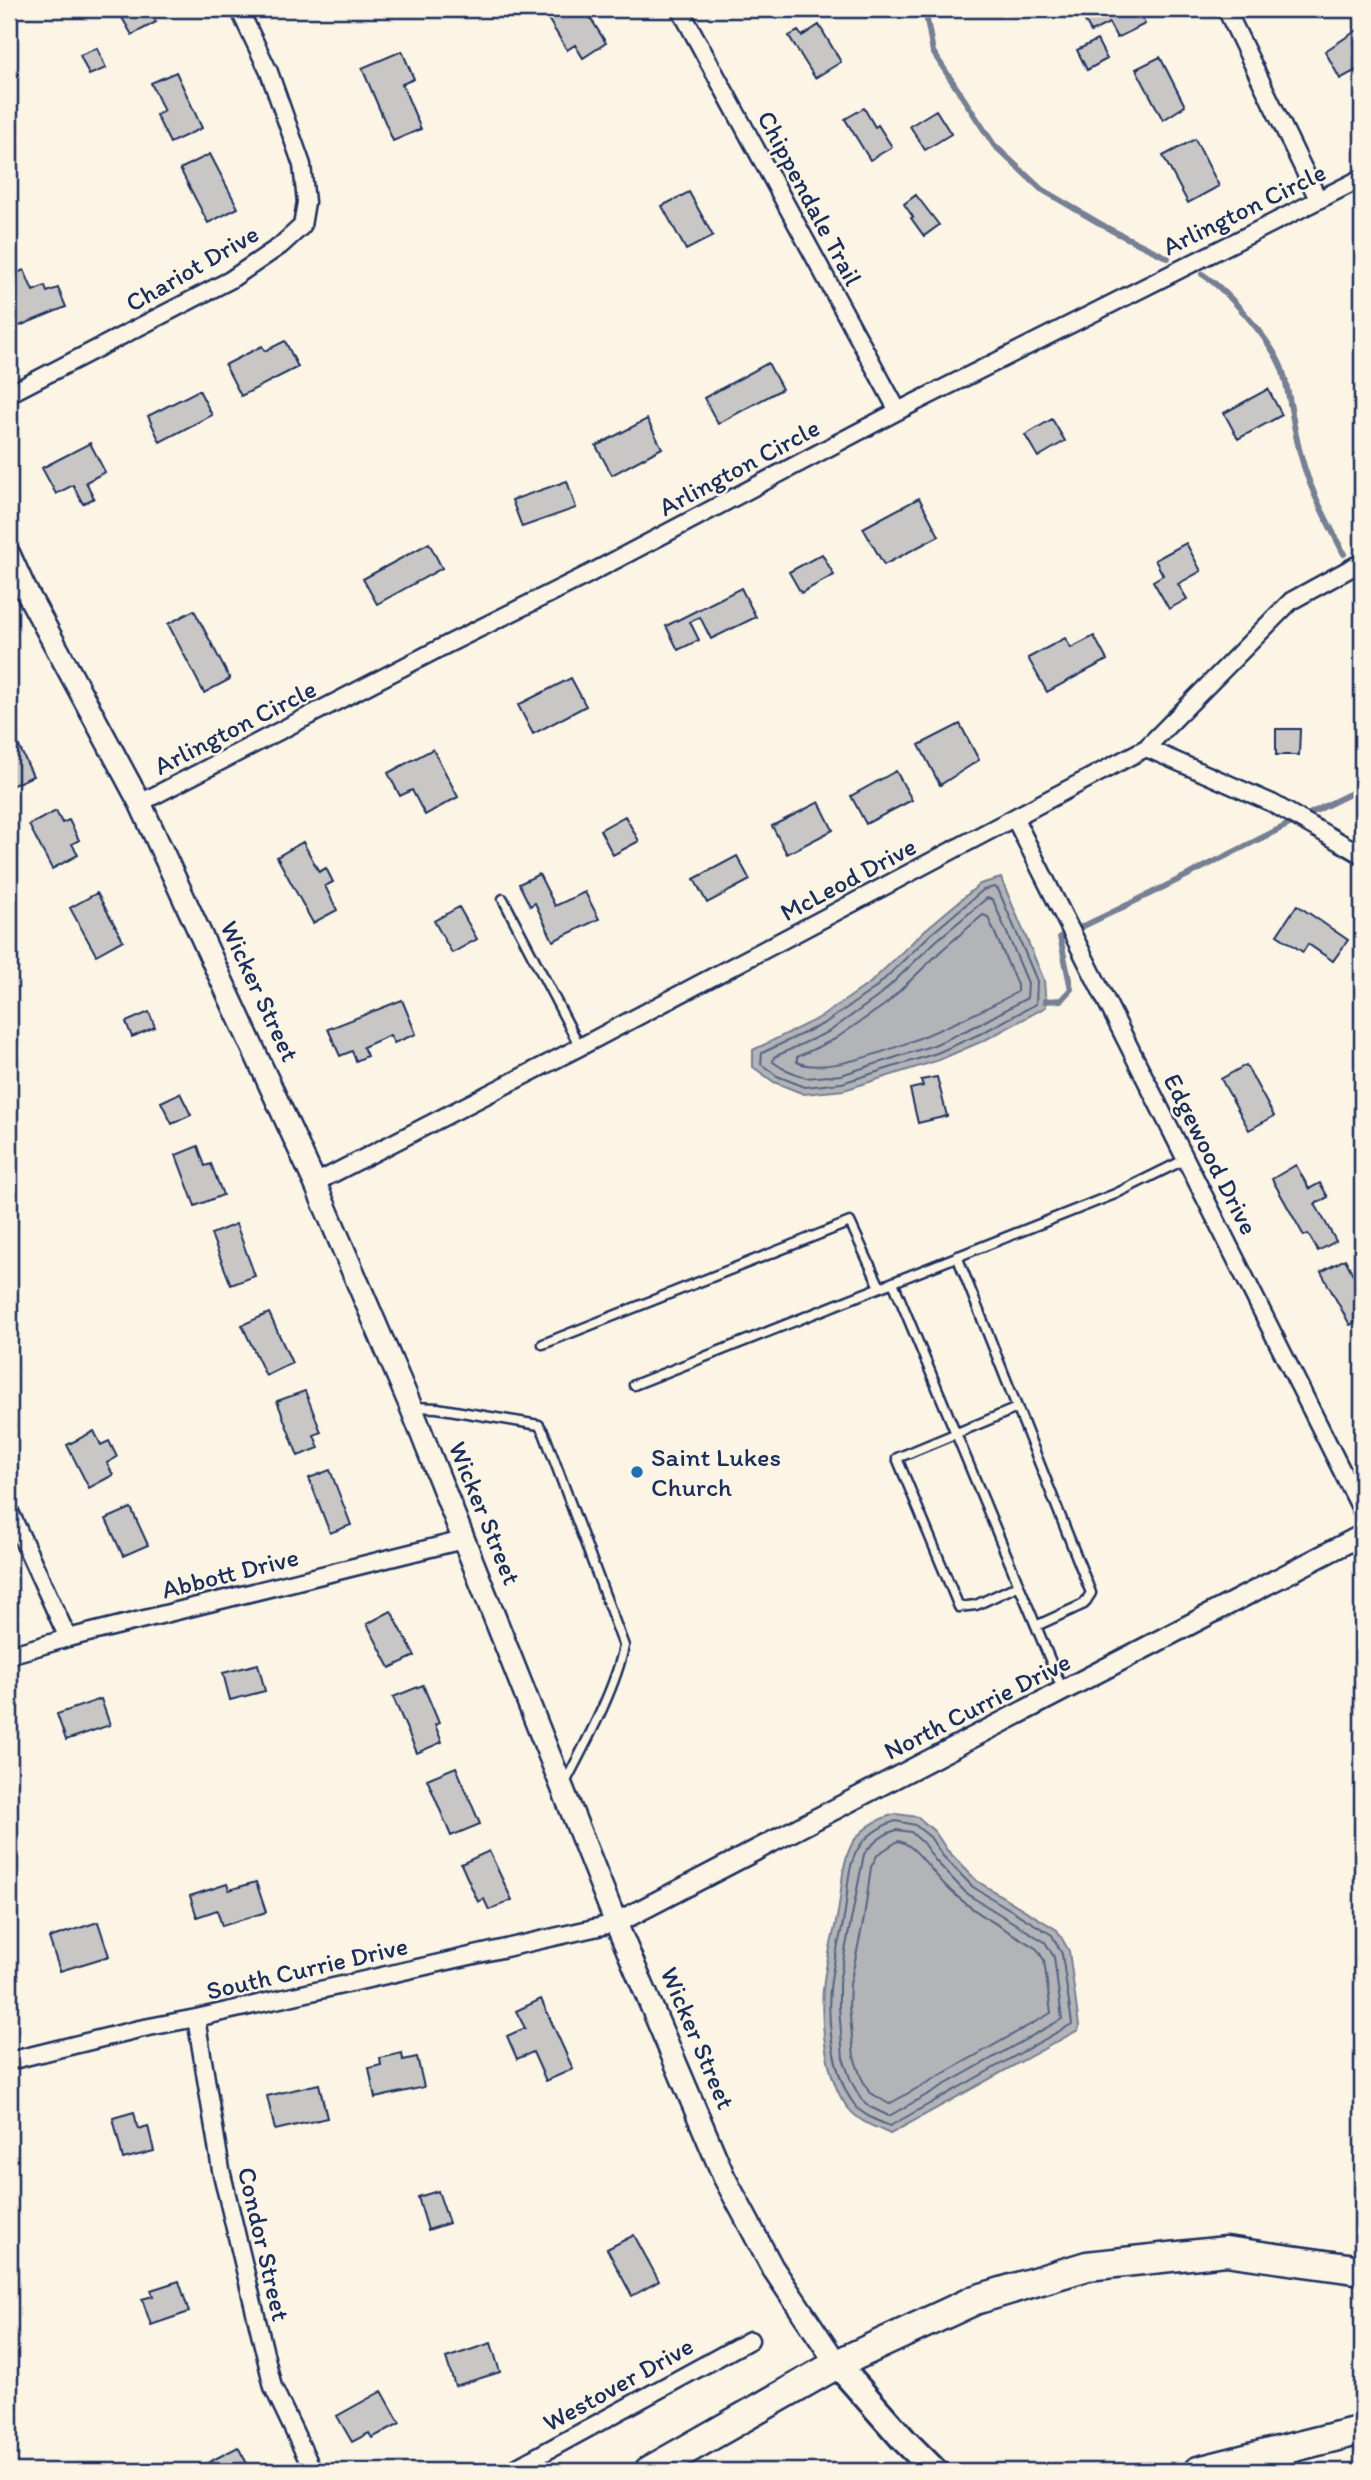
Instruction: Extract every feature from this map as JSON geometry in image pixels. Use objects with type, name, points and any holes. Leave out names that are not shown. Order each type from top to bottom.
[{"type":"highway","points":[[649,2471],[837,2364],[975,2300],[1087,2266],[1226,2251],[1362,2270]]},
{"type":"highway","points":[[1198,2471],[1362,2430]]},
{"type":"main road","name":"Wicker Street","points":[[9,554],[16,591],[140,803],[315,1183],[411,1407],[562,1788],[724,2177],[772,2267],[837,2364],[935,2471]]},
{"type":"street","name":"Chariot Drive","points":[[9,394],[230,280],[281,246],[302,226],[306,202],[302,165],[269,72],[239,9]]},
{"type":"street","name":"Chippendale Trail","points":[[680,9],[898,411]]},
{"type":"street","points":[[1226,9],[1318,199]]},
{"type":"street","name":"Arlington Circle","points":[[140,803],[444,646],[587,576],[898,411],[1362,178]]},
{"type":"street","name":"McLeod Drive","points":[[315,1183],[580,1047],[1146,748],[1291,601],[1362,562]]},
{"type":"street","points":[[1146,748],[1272,803],[1362,855]]},
{"type":"street","name":"Edgewood Drive","points":[[1015,818],[1362,1511]]},
{"type":"street","points":[[9,1510],[68,1638]]},
{"type":"street","name":"North Currie Drive","points":[[617,1923],[1362,1535]]},
{"type":"street","name":"Abbott Drive","points":[[9,1655],[463,1540]]},
{"type":"street","name":"South Currie Drive","points":[[9,2061],[139,2029],[617,1923]]},
{"type":"street","name":"Condor Street","points":[[196,2018],[221,2170],[273,2387],[313,2471]]},
{"type":"street","name":"Westover Drive","points":[[510,2471],[750,2340]]},
{"type":"lane","points":[[503,899],[580,1047]]},
{"type":"lane","points":[[634,1385],[1115,1194],[1186,1159]]},
{"type":"lane","points":[[543,1344],[850,1222],[880,1287]]},
{"type":"lane","points":[[957,1256],[1091,1593],[1084,1604],[1036,1626]]},
{"type":"lane","points":[[893,1282],[1063,1691]]},
{"type":"lane","points":[[411,1407],[438,1408],[539,1425],[544,1433],[624,1646],[615,1675],[562,1788]]},
{"type":"lane","points":[[1017,1408],[897,1458],[959,1607],[976,1605],[1019,1586]]},
{"type":"water","points":[[1001,878],[1044,980],[1046,1007],[985,1040],[939,1060],[844,1090],[804,1094],[774,1082],[753,1067],[753,1050],[821,1017],[870,983],[925,930],[980,884]]},
{"type":"water","points":[[896,1814],[918,1817],[935,1832],[947,1850],[977,1881],[1057,1930],[1069,1951],[1079,2026],[1078,2030],[890,2134],[858,2117],[841,2097],[829,2065],[822,2011],[824,1980],[843,1872],[850,1848],[869,1826]]},
{"type":"building","points":[[117,9],[148,9],[156,22],[132,35]]},
{"type":"building","points":[[549,9],[585,9],[606,43],[583,58],[575,45],[567,50],[544,12]]},
{"type":"building","points":[[1086,9],[1138,9],[1145,24],[1117,38],[1109,23],[1091,32],[1080,12]]},
{"type":"building","points":[[819,25],[841,62],[815,78],[789,36],[798,31],[802,36]]},
{"type":"building","points":[[1359,29],[1362,31],[1362,67],[1340,79],[1325,51]]},
{"type":"building","points":[[1097,40],[1107,59],[1087,70],[1077,50]]},
{"type":"building","points":[[97,48],[106,68],[89,75],[80,55]]},
{"type":"building","points":[[402,51],[414,79],[402,84],[421,129],[393,141],[362,68]]},
{"type":"building","points":[[1160,57],[1185,106],[1163,120],[1136,69]]},
{"type":"building","points":[[176,72],[202,128],[170,143],[156,115],[164,111],[151,83]]},
{"type":"building","points":[[864,108],[875,127],[878,125],[892,147],[870,160],[845,119]]},
{"type":"building","points":[[936,110],[951,134],[925,150],[910,126]]},
{"type":"building","points":[[1195,139],[1219,186],[1188,203],[1163,156]]},
{"type":"building","points":[[210,154],[238,208],[208,223],[180,169]]},
{"type":"building","points":[[689,192],[713,236],[686,250],[662,206]]},
{"type":"building","points":[[916,195],[939,225],[924,236],[904,204]]},
{"type":"building","points":[[24,270],[33,291],[45,286],[47,292],[58,288],[66,307],[17,327],[9,308],[9,276]]},
{"type":"building","points":[[285,341],[298,367],[241,396],[225,365],[262,346],[265,351]]},
{"type":"building","points":[[768,363],[782,389],[718,424],[704,398]]},
{"type":"building","points":[[1268,389],[1282,415],[1238,439],[1224,413]]},
{"type":"building","points":[[199,390],[212,415],[160,442],[148,416]]},
{"type":"building","points":[[647,419],[662,448],[612,475],[596,446]]},
{"type":"building","points":[[1052,419],[1065,441],[1038,457],[1025,435]]},
{"type":"building","points":[[90,443],[105,472],[86,482],[94,498],[83,504],[73,485],[56,494],[42,468]]},
{"type":"building","points":[[567,481],[576,508],[522,527],[512,500]]},
{"type":"building","points":[[919,498],[939,536],[884,565],[863,528]]},
{"type":"building","points":[[429,543],[442,568],[377,604],[363,579]]},
{"type":"building","points":[[1186,543],[1201,571],[1178,584],[1187,599],[1169,609],[1153,581],[1163,575],[1155,560]]},
{"type":"building","points":[[822,554],[834,575],[801,593],[789,572]]},
{"type":"building","points":[[741,588],[756,617],[711,639],[700,617],[690,622],[699,640],[678,650],[666,626]]},
{"type":"building","points":[[194,610],[230,679],[204,693],[168,624]]},
{"type":"building","points":[[1094,636],[1107,660],[1047,692],[1028,658],[1065,638],[1071,648]]},
{"type":"building","points":[[571,678],[586,706],[533,734],[518,705]]},
{"type":"building","points":[[960,724],[979,760],[940,785],[919,745]]},
{"type":"building","points":[[1276,729],[1300,729],[1299,755],[1276,755]]},
{"type":"building","points":[[16,740],[33,776],[9,787],[9,743]]},
{"type":"building","points":[[433,749],[458,797],[425,815],[412,790],[400,796],[388,773]]},
{"type":"building","points":[[896,771],[912,800],[866,824],[851,796]]},
{"type":"building","points":[[819,802],[833,830],[787,854],[772,826]]},
{"type":"building","points":[[56,811],[62,823],[69,820],[79,840],[72,844],[78,855],[52,869],[29,825]]},
{"type":"building","points":[[625,816],[639,841],[613,855],[600,830]]},
{"type":"building","points":[[303,842],[319,872],[326,868],[333,882],[325,886],[337,910],[313,923],[277,857]]},
{"type":"building","points":[[737,856],[750,880],[707,903],[694,879]]},
{"type":"building","points":[[539,874],[555,906],[585,892],[599,919],[553,941],[535,903],[530,906],[519,884]]},
{"type":"building","points":[[97,893],[123,940],[96,955],[70,908]]},
{"type":"building","points":[[1297,905],[1348,940],[1333,961],[1308,944],[1303,952],[1277,935]]},
{"type":"building","points":[[459,907],[477,939],[452,953],[434,921]]},
{"type":"building","points":[[402,1000],[416,1034],[394,1043],[390,1035],[363,1047],[367,1056],[356,1061],[352,1051],[340,1056],[328,1029]]},
{"type":"building","points":[[149,1012],[155,1027],[132,1037],[126,1022]]},
{"type":"building","points":[[1246,1065],[1274,1116],[1249,1130],[1221,1079]]},
{"type":"building","points":[[937,1077],[947,1116],[918,1123],[910,1089],[923,1086],[921,1080]]},
{"type":"building","points":[[180,1093],[191,1115],[172,1124],[161,1102]]},
{"type":"building","points":[[198,1146],[205,1166],[211,1164],[223,1195],[195,1206],[176,1155]]},
{"type":"building","points":[[1296,1165],[1309,1189],[1320,1183],[1328,1197],[1315,1204],[1336,1241],[1318,1251],[1308,1234],[1304,1236],[1272,1179]]},
{"type":"building","points":[[236,1224],[255,1276],[231,1285],[211,1234]]},
{"type":"building","points":[[1345,1259],[1362,1291],[1362,1319],[1350,1325],[1321,1272]]},
{"type":"building","points":[[269,1313],[292,1363],[266,1376],[242,1325]]},
{"type":"building","points":[[305,1391],[321,1432],[314,1435],[319,1448],[298,1456],[277,1401]]},
{"type":"building","points":[[94,1431],[101,1445],[109,1441],[117,1457],[107,1463],[113,1475],[89,1488],[67,1445]]},
{"type":"building","points":[[330,1470],[351,1525],[330,1533],[309,1478]]},
{"type":"building","points":[[131,1508],[148,1545],[123,1556],[106,1519]]},
{"type":"building","points":[[391,1611],[415,1656],[390,1668],[367,1624]]},
{"type":"building","points":[[258,1664],[265,1691],[230,1700],[223,1673]]},
{"type":"building","points":[[423,1685],[439,1723],[435,1725],[442,1742],[417,1753],[393,1697]]},
{"type":"building","points":[[101,1699],[110,1725],[66,1740],[57,1714]]},
{"type":"building","points":[[456,1767],[480,1824],[451,1836],[427,1779]]},
{"type":"building","points":[[489,1851],[512,1900],[489,1910],[484,1899],[478,1902],[461,1864]]},
{"type":"building","points":[[256,1882],[266,1912],[222,1926],[217,1910],[197,1917],[190,1896],[227,1884],[229,1890]]},
{"type":"building","points":[[98,1922],[109,1956],[60,1971],[49,1938]]},
{"type":"building","points":[[541,1999],[573,2069],[546,2081],[533,2052],[517,2059],[507,2036],[525,2028],[516,2011]]},
{"type":"building","points":[[402,2053],[403,2060],[417,2057],[424,2087],[375,2098],[369,2068],[381,2065],[380,2058]]},
{"type":"building","points":[[319,2084],[327,2118],[275,2130],[267,2096]]},
{"type":"building","points":[[134,2112],[138,2129],[148,2126],[154,2151],[123,2159],[113,2118]]},
{"type":"building","points":[[438,2191],[449,2223],[428,2230],[418,2197]]},
{"type":"building","points":[[634,2235],[659,2281],[632,2296],[607,2249]]},
{"type":"building","points":[[179,2281],[189,2312],[151,2325],[142,2299],[153,2296],[151,2290]]},
{"type":"building","points":[[491,2343],[500,2372],[455,2386],[446,2358]]},
{"type":"building","points":[[382,2391],[400,2423],[372,2438],[369,2433],[352,2442],[337,2416]]},
{"type":"building","points":[[238,2447],[251,2471],[214,2471],[209,2462]]},
{"type":"waterway","points":[[925,9],[933,52],[994,145],[1041,189],[1111,230],[1168,258]]},
{"type":"waterway","points":[[1202,274],[1224,292],[1248,318],[1278,360],[1286,382],[1296,435],[1309,482],[1344,554]]},
{"type":"waterway","points":[[1358,583],[1362,591]]},
{"type":"waterway","points":[[1045,1001],[1061,1000],[1071,989],[1060,937],[1362,788]]},
{"type":"place","name":"Saint Lukes Church","points":[[637,1472]]}]
